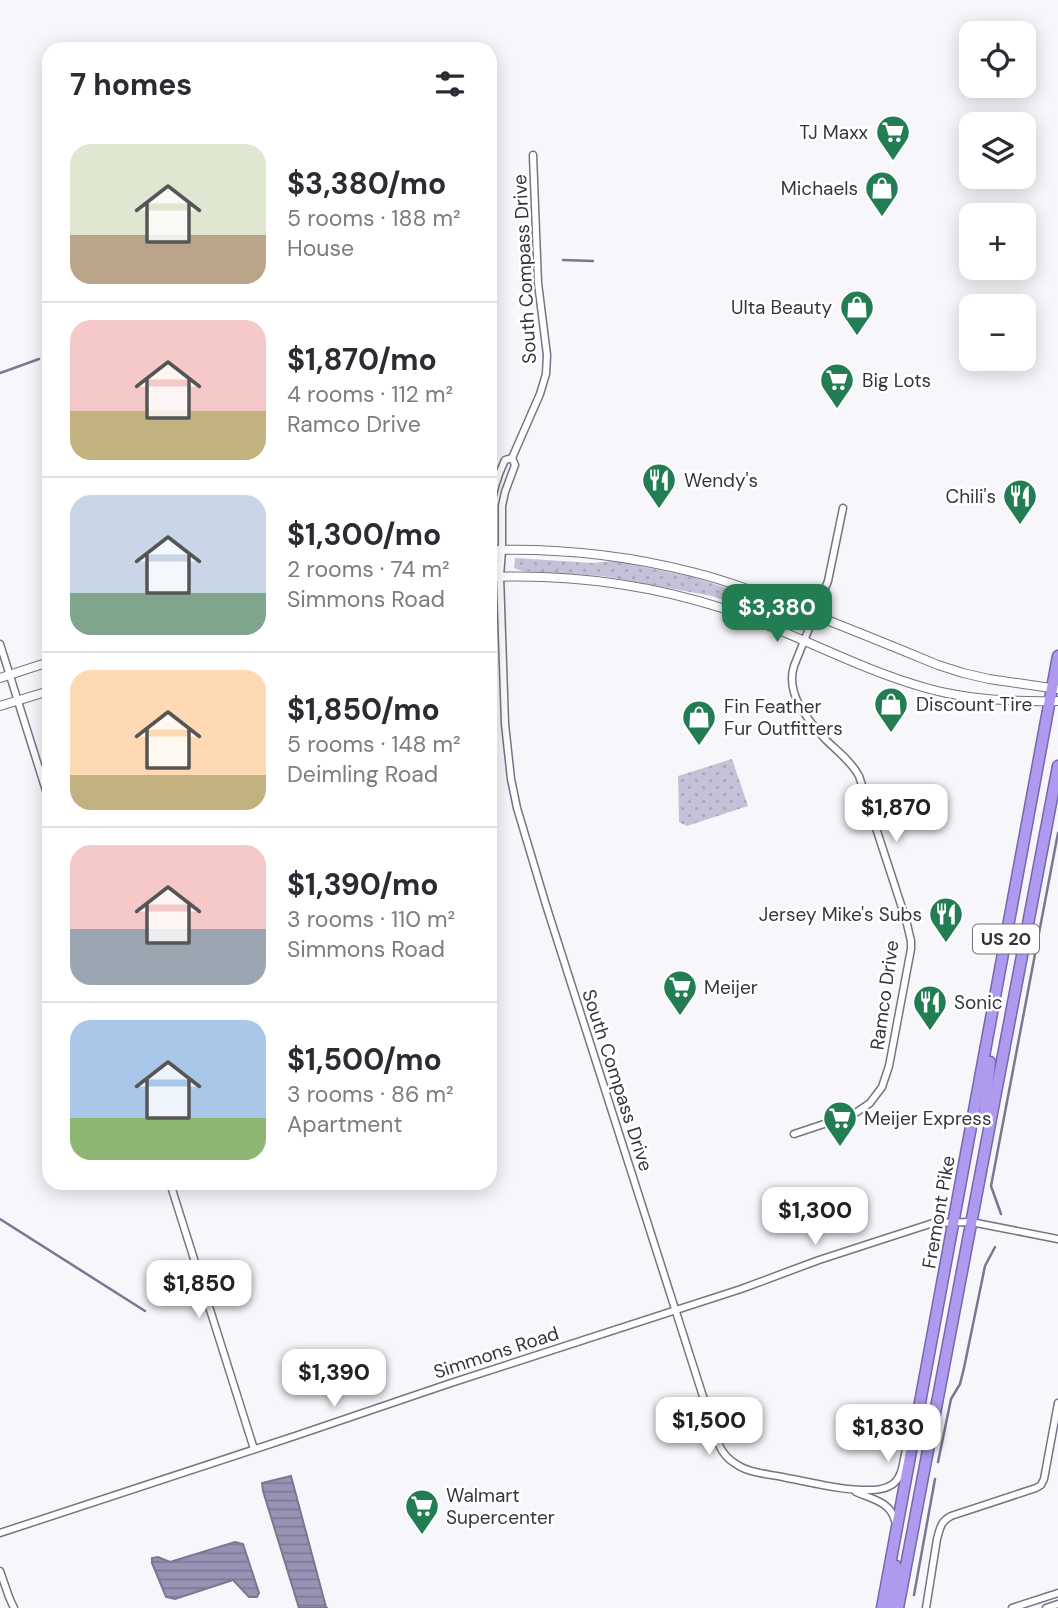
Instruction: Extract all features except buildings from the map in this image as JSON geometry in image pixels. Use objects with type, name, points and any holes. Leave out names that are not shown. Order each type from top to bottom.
[{"type":"highway","name":"Fremont Pike","points":[[895,1608],[962,1222],[992,1015],[1054,701],[1058,656]]},
{"type":"highway","name":"Fremont Pike","points":[[882,1608],[915,1433],[1058,766]]},
{"type":"highway","points":[[962,1222],[971,1192],[985,1111],[992,1015]]},
{"type":"highway","points":[[895,1608],[890,1604],[900,1546],[897,1527]]},
{"type":"street","name":"South Compass Drive","points":[[533,155],[538,282],[546,345],[546,374],[512,458],[515,465],[502,506],[500,576],[507,752],[517,808],[719,1447],[733,1463],[749,1470],[851,1489],[880,1489],[894,1483],[901,1472],[907,1443],[915,1433]]},
{"type":"street","name":"South Compass Drive","points":[[497,477],[505,460],[512,458]]},
{"type":"street","name":"Ramco Drive","points":[[794,1134],[854,1114],[870,1103],[882,1087],[889,1066],[911,949],[906,920],[859,776],[804,712],[794,694],[791,676],[828,581],[842,508]]},
{"type":"street","points":[[497,552],[550,550],[654,563],[727,582],[963,673],[1055,689]]},
{"type":"street","name":"South Compass Drive","points":[[497,569],[500,576]]},
{"type":"street","points":[[497,576],[568,578],[654,590],[722,608],[804,639],[884,674],[928,689],[987,699],[1054,701]]},
{"type":"street","points":[[0,644],[42,778]]},
{"type":"street","points":[[0,677],[42,665]]},
{"type":"street","points":[[37,695],[42,690]]},
{"type":"street","points":[[0,706],[42,693]]},
{"type":"street","points":[[172,1190],[254,1450]]},
{"type":"street","name":"Simmons Road","points":[[0,1532],[741,1289],[933,1223],[962,1222],[1058,1239]]},
{"type":"street","points":[[926,1608],[937,1539],[944,1520],[1041,1485],[1058,1403]]},
{"type":"street","name":"South Compass Drive","points":[[851,1489],[887,1506],[897,1527]]},
{"type":"street","points":[[0,1571],[15,1608]]},
{"type":"street","points":[[1012,1608],[1058,1593]]},
{"type":"street","points":[[1046,1608],[1058,1604]]},
{"type":"shaded area","points":[[515,558],[593,563],[616,561],[692,577],[746,594],[783,609],[795,617],[790,624],[712,596],[603,576],[522,571],[514,568]]},
{"type":"shaded area","points":[[732,759],[748,806],[687,826],[679,822],[678,776]]},
{"type":"shaded area","points":[[291,1476],[327,1608],[299,1608],[263,1491],[262,1483]]},
{"type":"shaded area","points":[[235,1542],[243,1544],[259,1593],[257,1597],[249,1597],[233,1580],[175,1599],[166,1597],[152,1558],[158,1557],[170,1562]]},
{"type":"waterway","points":[[563,260],[593,261]]},
{"type":"waterway","points":[[0,373],[39,359]]},
{"type":"waterway","points":[[1001,1214],[991,1186],[1058,833]]},
{"type":"waterway","points":[[0,1219],[145,1311]]},
{"type":"waterway","points":[[938,1462],[951,1399],[960,1384],[964,1368],[985,1266],[995,1247]]},
{"type":"waterway","points":[[914,1595],[935,1479]]},
{"type":"place","name":"TJ Maxx","points":[[893,162]]},
{"type":"place","name":"Michaels","points":[[882,218]]},
{"type":"place","name":"Ulta Beauty","points":[[857,337]]},
{"type":"place","name":"Big Lots","points":[[837,410]]},
{"type":"place","name":"Wendy's","points":[[659,510]]},
{"type":"place","name":"Chili's","points":[[1020,526]]},
{"type":"place","name":"Discount Tire","points":[[891,734]]},
{"type":"place","name":"Fin Feather Fur Outfitters","points":[[699,747]]},
{"type":"place","name":"Jersey Mike's Subs","points":[[946,944]]},
{"type":"place","name":"Meijer","points":[[680,1017]]},
{"type":"place","name":"Sonic","points":[[930,1032]]},
{"type":"place","name":"Meijer Express","points":[[840,1148]]},
{"type":"place","name":"Walmart Supercenter","points":[[422,1536]]}]
